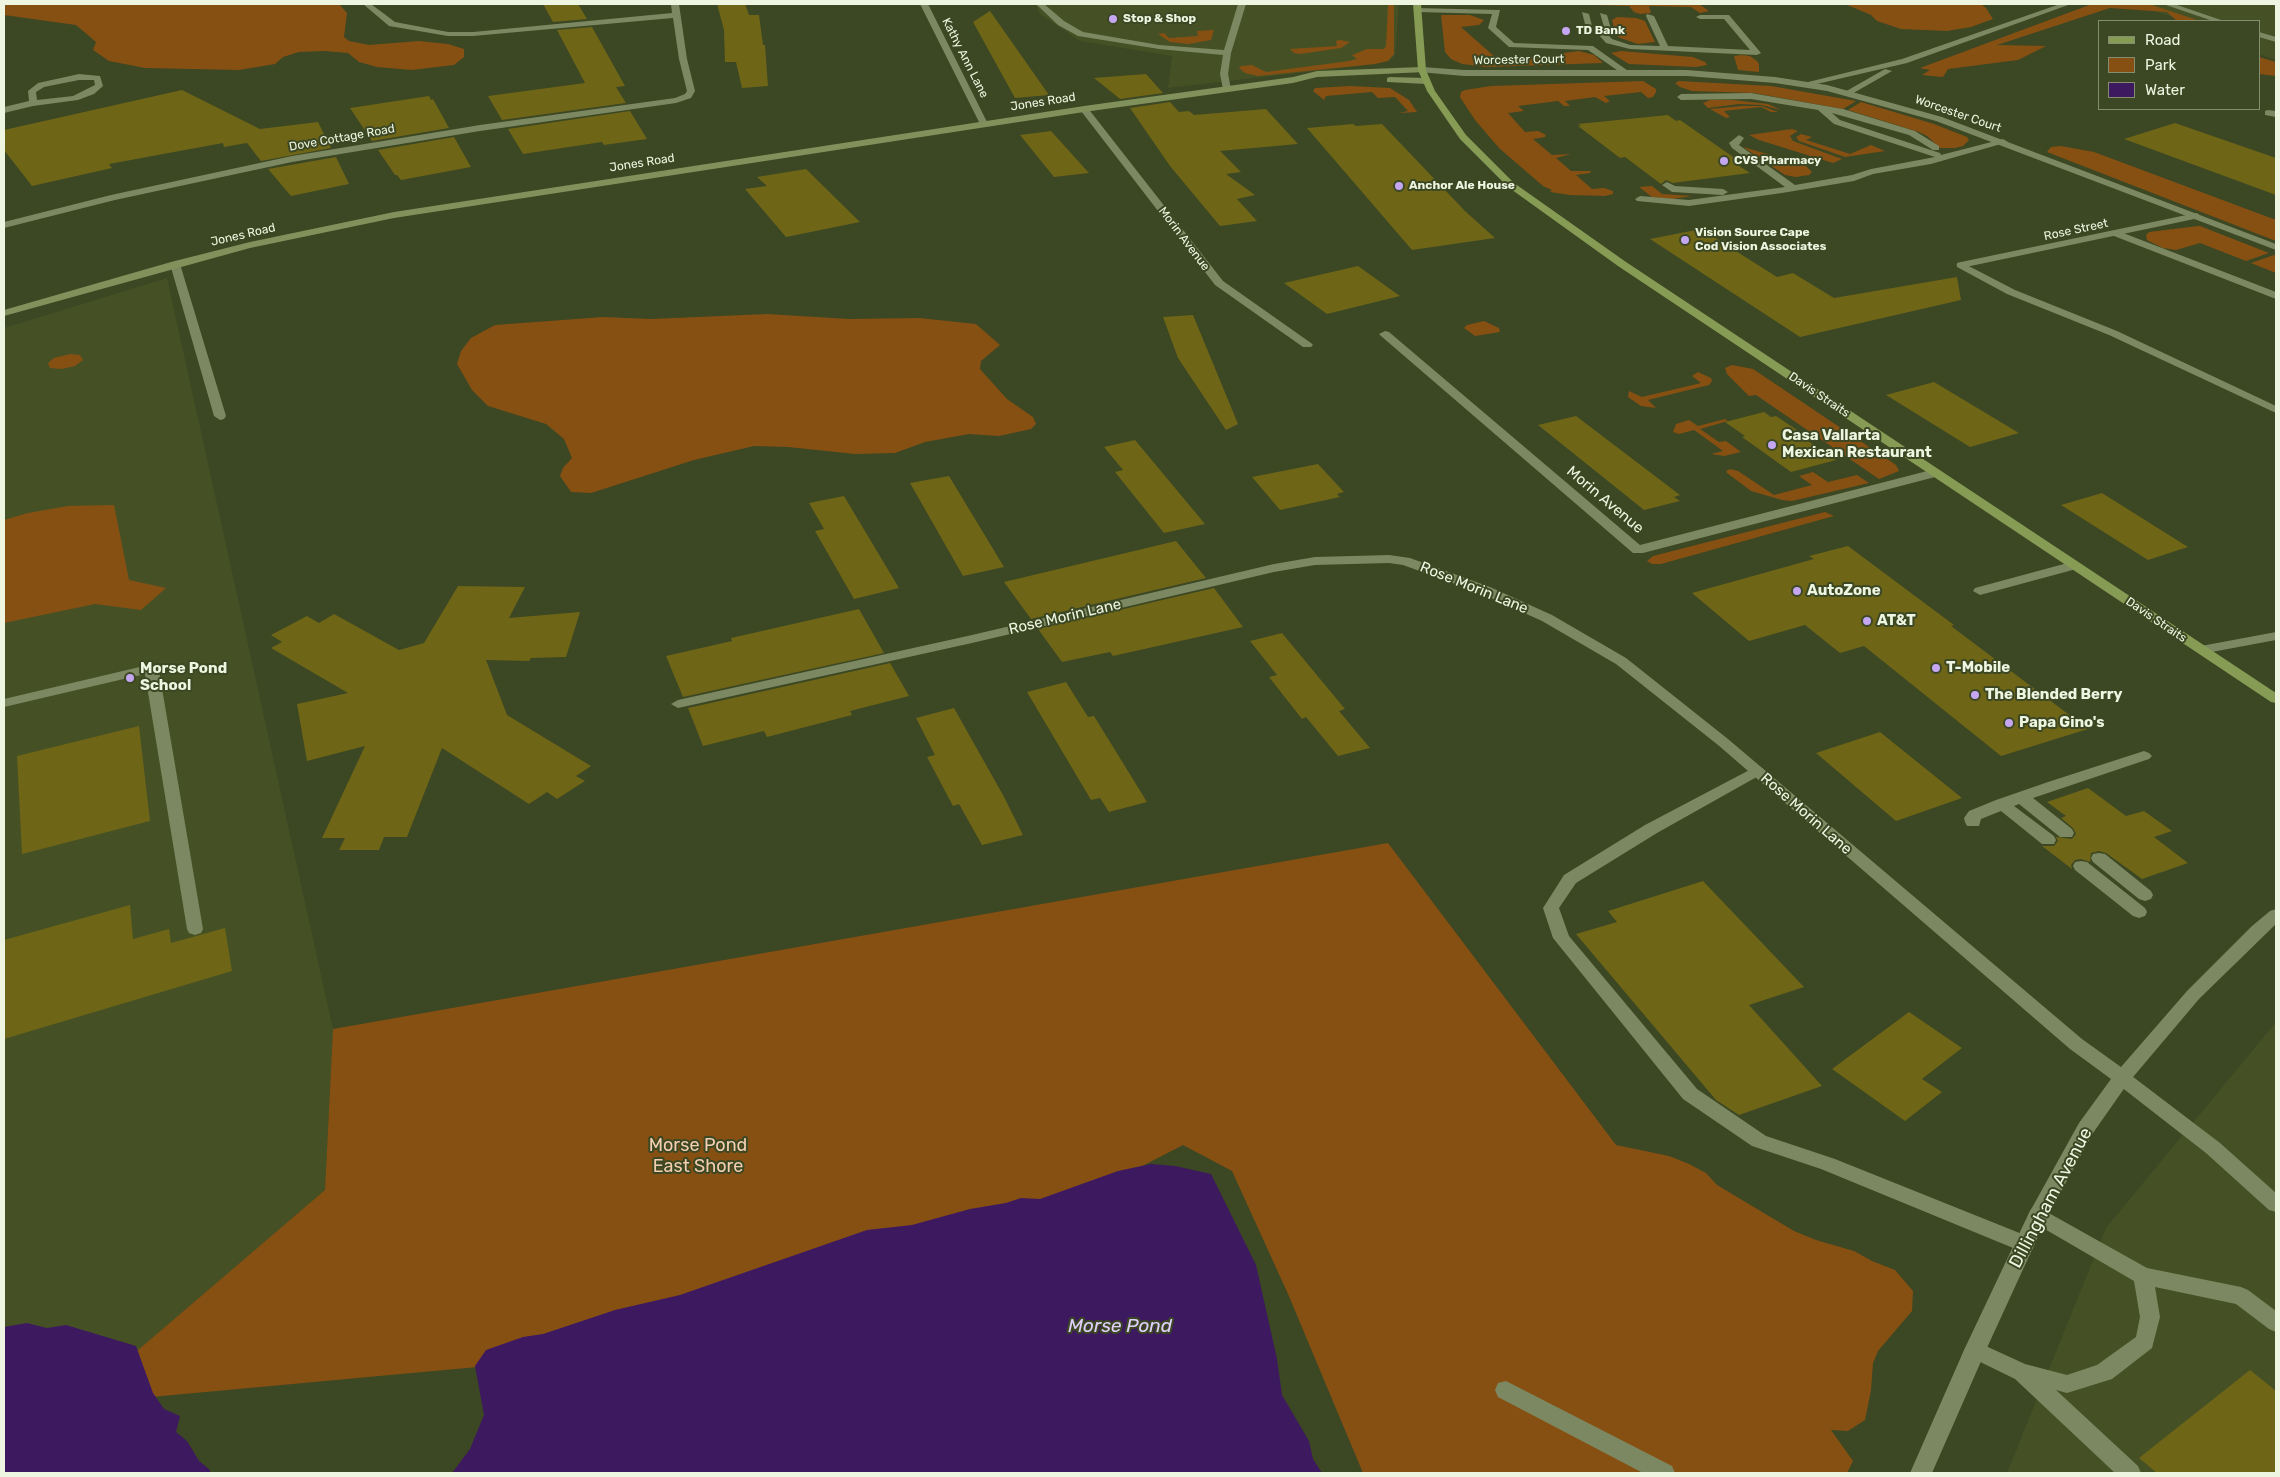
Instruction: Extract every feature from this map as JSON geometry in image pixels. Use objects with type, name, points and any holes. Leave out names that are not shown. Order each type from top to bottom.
[{"type":"main road","points":[[1417,7],[1419,50],[1431,79]]},
{"type":"main road","name":"Jones Road","points":[[4,313],[175,264],[269,241],[404,214],[984,124],[1294,80],[1431,79]]},
{"type":"main road","name":"Davis Straits","points":[[1431,79],[1442,109],[1463,137],[1517,190],[1614,258],[2276,699]]},
{"type":"street","points":[[367,4],[392,24],[448,34],[525,30],[678,15],[675,4]]},
{"type":"street","name":"Kathy Ann Lane","points":[[924,4],[984,124]]},
{"type":"street","points":[[1040,4],[1060,23],[1080,34],[1159,47],[1227,53]]},
{"type":"street","points":[[1227,89],[1224,74],[1227,53],[1242,4]]},
{"type":"street","points":[[1804,84],[1904,62],[2067,4]]},
{"type":"street","points":[[2167,4],[2217,20]]},
{"type":"street","points":[[1417,7],[1497,12],[1492,28],[1512,45],[1590,48],[1627,73]]},
{"type":"street","points":[[1585,14],[1590,31],[1601,43],[1624,50],[1665,49]]},
{"type":"street","points":[[1665,49],[1627,43],[1614,37],[1599,14],[1600,30],[1609,41],[1622,46],[1665,49],[1757,53],[1726,17],[1700,17]]},
{"type":"street","name":"Dove Cottage Road","points":[[4,225],[114,197],[292,159],[480,128],[676,100],[688,96],[691,91],[683,59],[678,15]]},
{"type":"street","points":[[1650,16],[1665,49]]},
{"type":"street","points":[[2260,34],[2276,40]]},
{"type":"street","points":[[1847,92],[1904,62]]},
{"type":"street","name":"Worcester Court","points":[[1431,79],[1464,73],[1593,72],[1715,75],[1804,84],[1847,92],[1939,119],[2003,142],[2276,247]]},
{"type":"street","name":"Worcester Court","points":[[1431,79],[1606,78],[1617,73]]},
{"type":"street","points":[[4,110],[33,103],[75,98],[91,92],[99,86],[99,81],[92,77],[79,76],[41,85],[32,91],[33,103]]},
{"type":"street","points":[[1681,97],[1750,96],[1818,107],[1868,118],[1912,132],[1936,148]]},
{"type":"street","points":[[1818,107],[1833,120],[1843,125],[1946,158]]},
{"type":"street","name":"Morin Avenue","points":[[1084,109],[1219,283],[1307,345]]},
{"type":"street","points":[[1827,113],[1956,155]]},
{"type":"street","points":[[1782,190],[1737,159],[1727,149],[1736,141],[1738,149],[1793,188]]},
{"type":"street","points":[[1640,199],[1689,203],[1782,190],[1946,158],[2003,142]]},
{"type":"street","points":[[1667,185],[1672,189],[1754,194]]},
{"type":"street","name":"Rose Street","points":[[2196,216],[2118,234],[1961,265],[2011,292],[2113,334],[2276,410]]},
{"type":"street","points":[[2118,234],[2276,296]]},
{"type":"street","points":[[175,264],[220,416]]},
{"type":"street","name":"Morin Avenue","points":[[1385,334],[1638,550],[1935,473]]},
{"type":"street","name":"Rose Morin Lane","points":[[678,704],[972,639],[1274,568],[1315,561],[1389,559],[1419,566],[1485,590],[1546,618],[1621,661],[1757,771],[2076,1044],[2213,1148],[2276,1204]]},
{"type":"street","points":[[1980,591],[2075,565]]},
{"type":"street","points":[[2201,650],[2276,636]]},
{"type":"street","points":[[4,703],[144,670],[152,671],[195,929]]},
{"type":"street","points":[[1972,822],[1974,814],[2144,756]]},
{"type":"street","points":[[1757,771],[1651,829],[1570,879],[1551,908],[1561,938],[1690,1094],[1759,1141],[1828,1164],[2024,1244]]},
{"type":"street","points":[[2021,797],[2066,833]]},
{"type":"street","points":[[2002,804],[2048,840]]},
{"type":"street","points":[[2099,858],[2145,895]]},
{"type":"street","points":[[2081,866],[2139,912]]},
{"type":"street","name":"Dillingham Avenue","points":[[1921,1473],[2024,1244],[2082,1135],[2122,1078],[2192,995],[2258,930],[2276,915]]},
{"type":"street","points":[[2038,1215],[2143,1276],[2241,1296],[2276,1323]]},
{"type":"street","points":[[1975,1350],[2021,1372],[2067,1384],[2104,1372],[2145,1342],[2150,1317],[2143,1276]]},
{"type":"street","points":[[2021,1372],[2130,1473]]},
{"type":"street","points":[[1506,1390],[1664,1473]]},
{"type":"shaded area","points":[[1035,4],[1399,4],[1395,55],[1390,60],[1375,64],[1168,88],[1172,56],[1080,41],[1040,14]]},
{"type":"shaded area","points":[[2136,4],[2276,4],[2276,60],[2260,54],[2260,20],[2180,20]]},
{"type":"shaded area","name":"Morse Pond School","points":[[167,278],[333,1029],[325,1190],[75,1404],[4,1399],[4,328]]},
{"type":"shaded area","points":[[2276,1022],[2276,1473],[2007,1473],[2106,1228]]},
{"type":"green space","points":[[4,4],[339,4],[347,13],[344,37],[349,41],[369,45],[419,41],[448,44],[464,49],[464,57],[454,65],[412,70],[377,67],[359,62],[348,53],[325,51],[299,52],[283,57],[275,64],[239,70],[145,68],[109,61],[93,50],[96,42],[76,25],[4,15]]},
{"type":"green space","points":[[1374,4],[1394,4],[1394,54],[1388,61],[1258,76],[1245,73],[1239,68],[1252,65],[1266,72],[1349,61],[1357,59],[1352,55],[1367,49],[1384,49],[1386,46],[1388,5]]},
{"type":"green space","points":[[1561,4],[1699,4],[1709,11],[1700,13],[1691,7],[1649,6],[1651,13],[1640,14],[1634,12],[1629,6]]},
{"type":"green space","points":[[1845,4],[1981,4],[1993,19],[1971,27],[1947,31],[1901,29],[1877,21],[1871,15]]},
{"type":"green space","points":[[2092,4],[2149,4],[2197,20],[2176,20],[2167,12],[2110,8],[1997,45],[2046,46],[2018,60],[1948,69],[1943,77],[1922,75],[1930,70],[1920,68]]},
{"type":"green space","points":[[1441,15],[1470,15],[1484,20],[1479,25],[1461,27],[1495,57],[1562,55],[1579,51],[1594,55],[1603,63],[1487,67],[1462,64],[1451,59],[1445,52]]},
{"type":"green space","points":[[1617,17],[1636,18],[1645,21],[1655,42],[1638,44],[1620,38],[1616,35],[1612,20]]},
{"type":"green space","points":[[1214,30],[1211,40],[1188,44],[1170,42],[1158,34],[1164,33],[1169,38],[1198,36],[1197,31]]},
{"type":"green space","points":[[1336,41],[1350,42],[1341,48],[1300,54],[1294,53],[1290,49],[1337,46]]},
{"type":"green space","points":[[1621,51],[1693,57],[1705,62],[1707,65],[1696,67],[1629,64],[1611,53]]},
{"type":"green space","points":[[1734,56],[1750,56],[1757,61],[1759,72],[1738,70]]},
{"type":"green space","points":[[2260,57],[2276,62],[2276,76],[2260,74]]},
{"type":"green space","points":[[1643,81],[1656,89],[1653,97],[1648,98],[1641,92],[1604,96],[1610,101],[1606,103],[1595,97],[1565,101],[1570,106],[1564,106],[1558,101],[1518,106],[1524,111],[1508,113],[1525,132],[1538,131],[1546,135],[1545,137],[1533,139],[1552,155],[1571,154],[1556,158],[1571,171],[1591,171],[1590,173],[1576,175],[1592,189],[1604,188],[1613,191],[1613,194],[1605,196],[1570,195],[1550,192],[1552,190],[1543,186],[1499,148],[1475,120],[1460,97],[1461,92],[1465,90],[1491,86]]},
{"type":"green space","points":[[1679,81],[1771,86],[1856,101],[1843,109],[1754,93],[1692,91],[1675,83]]},
{"type":"green space","points":[[1350,86],[1390,88],[1409,100],[1417,112],[1399,113],[1408,111],[1395,97],[1378,98],[1372,92],[1326,96],[1324,100],[1313,91],[1315,88]]},
{"type":"green space","points":[[1710,100],[1733,100],[1768,104],[1781,110],[1762,105],[1739,104],[1708,108],[1703,103]]},
{"type":"green space","points":[[1861,102],[1934,124],[1967,137],[1969,140],[1963,146],[1940,148],[1927,136],[1919,132],[1848,110]]},
{"type":"green space","points":[[1762,106],[1778,112],[1771,112],[1761,107],[1724,111],[1730,117],[1726,118],[1710,109]]},
{"type":"green space","points":[[1792,129],[1798,131],[1790,136],[1793,141],[1842,159],[1833,163],[1759,140],[1749,135]]},
{"type":"green space","points":[[1801,134],[1812,137],[1806,140],[1850,154],[1871,145],[1885,151],[1845,157],[1799,141],[1796,137]]},
{"type":"green space","points":[[2061,146],[2094,152],[2276,220],[2276,241],[2047,152],[2051,147]]},
{"type":"green space","points":[[1743,147],[1805,165],[1812,172],[1809,175],[1796,177],[1785,175]]},
{"type":"green space","points":[[1652,186],[1662,194],[1692,196],[1672,199],[1652,197],[1639,187]]},
{"type":"green space","points":[[2200,226],[2269,253],[2246,261],[2200,243],[2176,250],[2163,248],[2147,240],[2146,235],[2149,232]]},
{"type":"green space","points":[[2274,255],[2276,256],[2276,273],[2251,263]]},
{"type":"green space","points":[[767,314],[849,319],[919,318],[976,324],[1000,345],[981,361],[980,369],[1007,399],[1033,417],[1036,424],[1031,429],[999,436],[969,434],[925,442],[895,453],[855,454],[788,447],[754,446],[694,460],[591,493],[571,492],[560,476],[563,468],[572,458],[564,439],[546,424],[488,406],[472,390],[457,364],[461,351],[471,338],[495,325],[603,317],[651,319]]},
{"type":"green space","points":[[1484,321],[1499,328],[1500,332],[1475,336],[1464,328],[1467,325]]},
{"type":"green space","points":[[70,354],[80,355],[83,360],[75,366],[62,369],[50,368],[48,363],[54,358]]},
{"type":"green space","points":[[1732,365],[1753,369],[1896,465],[1899,471],[1879,479],[1756,395],[1749,396],[1727,374],[1725,368]]},
{"type":"green space","points":[[1698,372],[1711,378],[1712,381],[1709,385],[1648,400],[1656,408],[1641,406],[1628,397],[1629,391],[1642,397],[1701,383],[1692,376]]},
{"type":"green space","points":[[1725,419],[1728,421],[1700,429],[1719,442],[1726,441],[1741,452],[1724,456],[1711,454],[1723,451],[1694,430],[1679,434],[1673,432],[1676,424],[1689,420],[1698,426]]},
{"type":"green space","points":[[1730,469],[1738,471],[1774,495],[1812,485],[1799,476],[1813,472],[1828,482],[1857,475],[1869,483],[1792,501],[1782,500],[1751,491],[1727,473],[1726,471]]},
{"type":"green space","points":[[114,505],[129,580],[166,588],[141,610],[95,604],[4,623],[4,520],[28,513],[68,506]]},
{"type":"green space","points":[[1825,512],[1834,516],[1661,564],[1652,564],[1647,561],[1653,556]]},
{"type":"green space","name":"Morse Pond East Shore","points":[[1388,843],[1616,1145],[1669,1156],[1689,1164],[1706,1173],[1717,1185],[1794,1231],[1816,1240],[1854,1251],[1872,1261],[1895,1270],[1913,1291],[1912,1311],[1878,1351],[1873,1363],[1871,1390],[1865,1420],[1848,1431],[1831,1430],[1853,1461],[1847,1473],[1363,1473],[1288,1294],[1232,1171],[1183,1145],[1086,1195],[760,1341],[75,1404],[325,1190],[333,1029]]},
{"type":"water","name":"Morse Pond","points":[[1151,1164],[1175,1166],[1211,1174],[1256,1265],[1277,1359],[1282,1395],[1309,1441],[1313,1459],[1322,1473],[452,1473],[470,1449],[484,1415],[475,1366],[486,1350],[523,1337],[543,1334],[615,1310],[680,1295],[867,1230],[912,1225],[970,1209],[1006,1203],[1021,1198],[1040,1199],[1118,1171]]},
{"type":"water","points":[[27,1323],[47,1328],[66,1325],[136,1346],[153,1393],[164,1409],[180,1416],[176,1432],[187,1441],[199,1461],[210,1470],[210,1473],[4,1473],[4,1327]]},
{"type":"building","points":[[543,4],[578,4],[587,19],[553,22]]},
{"type":"building","points":[[717,4],[745,4],[749,15],[759,15],[763,45],[765,45],[768,86],[742,88],[736,62],[725,62],[724,30]]},
{"type":"building","points":[[990,11],[1049,95],[1015,98],[973,22]]},
{"type":"building","points":[[592,27],[625,86],[616,87],[626,103],[502,120],[488,96],[585,83],[557,30]]},
{"type":"building","points":[[1146,74],[1163,93],[1120,99],[1094,78]]},
{"type":"building","points":[[182,90],[260,129],[318,122],[331,148],[261,161],[247,143],[224,147],[223,143],[109,164],[112,168],[32,186],[4,150],[4,130]]},
{"type":"building","points":[[429,96],[431,100],[433,99],[449,128],[372,141],[350,108]]},
{"type":"building","points":[[1170,102],[1179,112],[1189,111],[1194,115],[1266,109],[1298,144],[1220,151],[1241,172],[1226,174],[1255,195],[1237,199],[1257,221],[1220,226],[1170,166],[1130,108]]},
{"type":"building","points":[[630,111],[647,139],[604,145],[602,142],[523,154],[508,129]]},
{"type":"building","name":"CVS Pharmacy","points":[[1668,115],[1676,121],[1680,120],[1739,161],[1733,162],[1750,173],[1673,183],[1666,180],[1661,184],[1625,157],[1620,158],[1578,126],[1581,126],[1578,124]]},
{"type":"building","points":[[2175,123],[2276,158],[2276,195],[2124,139]]},
{"type":"building","points":[[1353,124],[1356,126],[1382,124],[1465,211],[1495,238],[1412,250],[1307,128]]},
{"type":"building","points":[[1051,131],[1089,173],[1054,177],[1020,135]]},
{"type":"building","points":[[454,137],[471,167],[401,180],[395,175],[378,150]]},
{"type":"building","points":[[336,157],[349,184],[291,196],[268,169]]},
{"type":"building","points":[[806,169],[860,222],[786,237],[745,189],[767,186],[757,177]]},
{"type":"building","points":[[1701,229],[1777,277],[1793,273],[1834,298],[1957,277],[1961,300],[1800,337],[1650,239]]},
{"type":"building","points":[[1358,266],[1400,296],[1327,314],[1284,283]]},
{"type":"building","points":[[1193,315],[1238,424],[1226,430],[1178,358],[1163,317]]},
{"type":"building","points":[[1934,382],[2019,433],[1970,447],[1886,395]]},
{"type":"building","name":"Casa Vallarta Mexican Restaurant","points":[[1764,412],[1771,417],[1776,416],[1806,436],[1802,437],[1836,460],[1791,472],[1742,437],[1745,436],[1725,422]]},
{"type":"building","points":[[1576,416],[1680,495],[1674,497],[1680,501],[1644,510],[1538,425]]},
{"type":"building","points":[[1135,440],[1205,524],[1164,533],[1115,472],[1123,470],[1104,447]]},
{"type":"building","points":[[1318,464],[1344,492],[1337,494],[1340,497],[1280,510],[1252,477]]},
{"type":"building","points":[[949,476],[1004,567],[963,576],[910,483]]},
{"type":"building","points":[[2102,493],[2188,547],[2148,560],[2061,505]]},
{"type":"building","points":[[844,496],[899,588],[854,599],[815,531],[824,529],[809,503]]},
{"type":"building","points":[[1176,541],[1206,578],[1031,619],[1004,582]]},
{"type":"building","points":[[1848,546],[2088,729],[2001,756],[1864,646],[1840,653],[1805,625],[1749,641],[1692,593],[1814,559],[1809,556]]},
{"type":"building","points":[[458,586],[525,587],[509,618],[580,612],[566,657],[531,658],[529,661],[486,660],[507,715],[591,766],[576,776],[585,781],[557,799],[547,792],[529,804],[442,748],[407,837],[384,837],[379,850],[339,850],[345,838],[322,838],[365,746],[307,761],[297,704],[348,693],[271,648],[282,642],[271,635],[307,616],[319,623],[334,614],[399,650],[424,643]]},
{"type":"building","points":[[1214,588],[1243,627],[1113,656],[1110,652],[1062,662],[1038,629]]},
{"type":"building","points":[[859,609],[884,653],[683,697],[666,656],[732,641],[731,638]]},
{"type":"building","points":[[1282,633],[1345,709],[1339,711],[1370,748],[1338,756],[1306,717],[1302,719],[1269,677],[1277,675],[1250,641]]},
{"type":"building","points":[[890,663],[909,696],[850,711],[852,715],[767,737],[764,731],[703,746],[688,708]]},
{"type":"building","points":[[1066,682],[1088,717],[1094,716],[1147,802],[1109,812],[1100,798],[1091,800],[1027,692]]},
{"type":"building","points":[[954,708],[1003,795],[1023,835],[982,845],[959,804],[953,806],[927,757],[935,755],[916,718]]},
{"type":"building","points":[[139,726],[150,821],[22,854],[17,756]]},
{"type":"building","points":[[1880,732],[1962,798],[1896,821],[1816,753]]},
{"type":"building","points":[[2088,788],[2126,816],[2144,811],[2172,831],[2154,837],[2188,863],[2142,879],[2106,853],[2099,851],[2091,853],[2090,862],[2081,859],[2075,860],[2071,865],[2072,869],[2042,846],[2054,846],[2058,841],[2056,837],[2072,839],[2076,834],[2073,828],[2061,818],[2066,816],[2047,802]]},
{"type":"building","points":[[1703,881],[1804,987],[1749,1005],[1822,1086],[1739,1115],[1716,1100],[1576,934],[1617,922],[1608,911]]},
{"type":"building","points":[[130,905],[133,939],[169,929],[171,943],[225,928],[232,971],[4,1039],[4,940]]},
{"type":"building","points":[[1909,1012],[1962,1048],[1922,1079],[1942,1092],[1905,1121],[1832,1069]]},
{"type":"building","points":[[2250,1370],[2276,1391],[2276,1473],[2157,1473],[2139,1458]]},
{"type":"place","name":"Stop & Shop","points":[[1113,19]]},
{"type":"place","name":"TD Bank","points":[[1566,31]]},
{"type":"place","name":"CVS Pharmacy","points":[[1724,161]]},
{"type":"place","name":"Anchor Ale House","points":[[1399,186]]},
{"type":"place","name":"Vision Source Cape Cod Vision Associates","points":[[1685,240]]},
{"type":"place","name":"Casa Vallarta Mexican Restaurant","points":[[1772,445]]},
{"type":"place","name":"AutoZone","points":[[1797,591]]},
{"type":"place","name":"AT&T","points":[[1867,621]]},
{"type":"place","name":"T-Mobile","points":[[1936,668]]},
{"type":"place","name":"Morse Pond School","points":[[130,678]]},
{"type":"place","name":"The Blended Berry","points":[[1975,695]]},
{"type":"place","name":"Papa Gino's","points":[[2009,723]]}]
